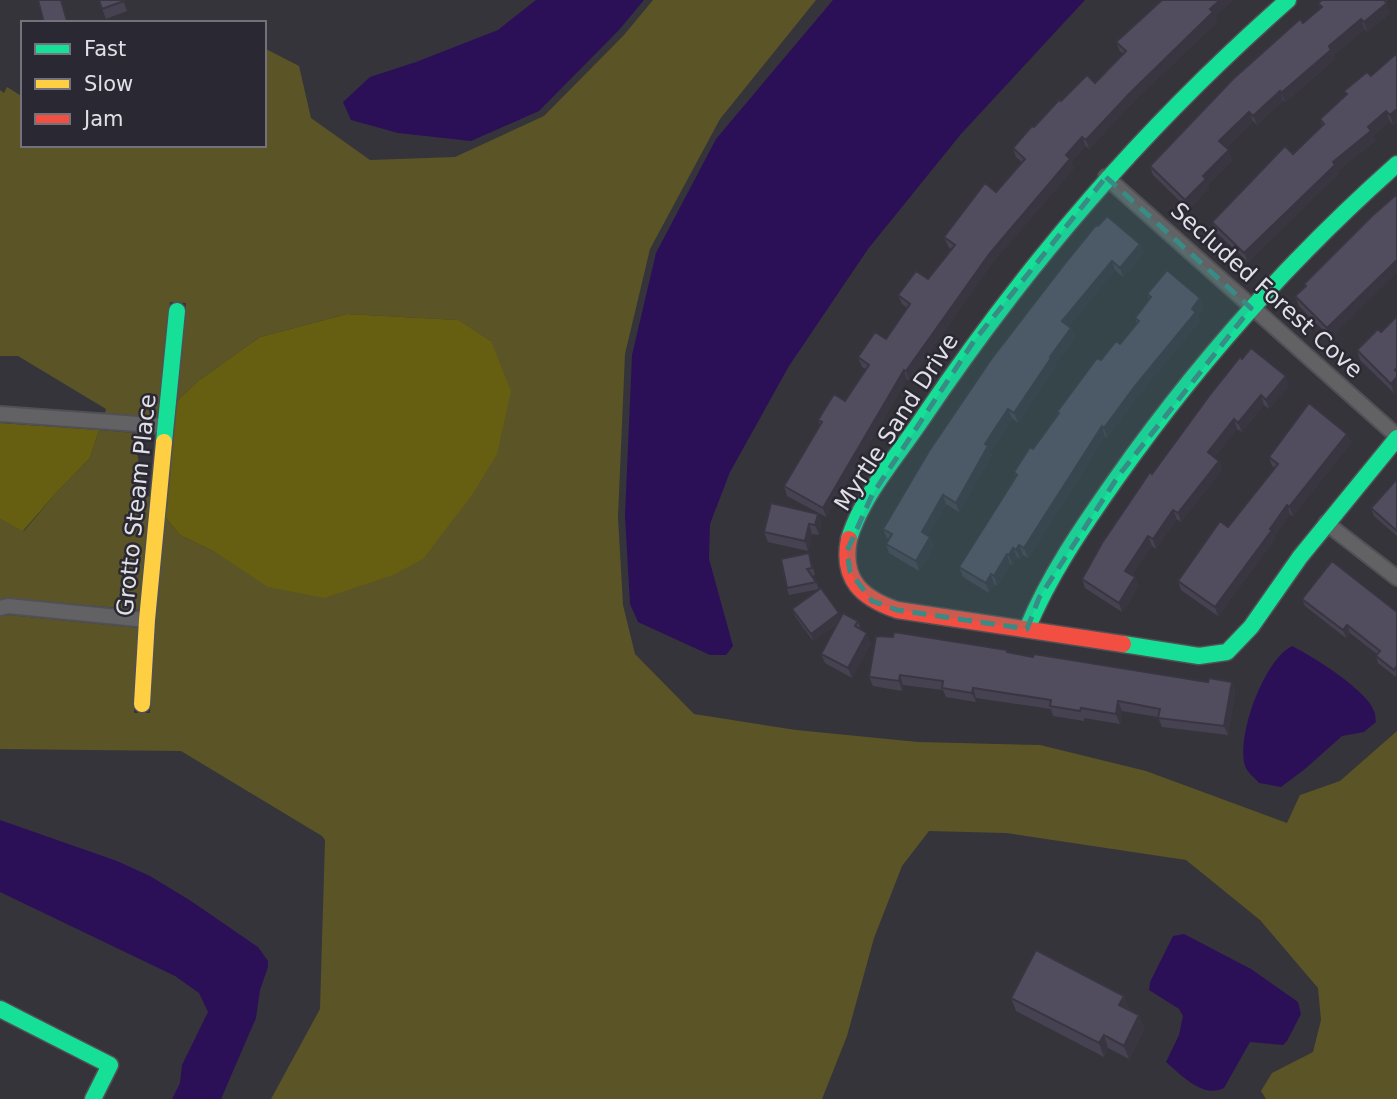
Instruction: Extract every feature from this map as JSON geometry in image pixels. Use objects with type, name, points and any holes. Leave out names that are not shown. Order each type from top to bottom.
[{"type":"street","name":"Myrtle Sand Drive","points":[[1288,0],[1239,43],[1135,146],[1021,278],[967,351],[872,495],[854,526],[847,551],[850,572],[859,588],[872,601],[897,610],[1199,656],[1227,652],[1251,627],[1326,523],[1397,437]]},
{"type":"street","points":[[1027,629],[1039,598],[1119,475],[1167,408],[1283,270],[1397,163]]},
{"type":"street","name":"Secluded Forest Cove","points":[[1106,177],[1397,437]]},
{"type":"street","name":"Grotto Steam Place","points":[[142,704],[147,620],[177,311]]},
{"type":"street","points":[[0,414],[166,426]]},
{"type":"street","points":[[1326,523],[1397,578]]},
{"type":"street","points":[[0,608],[8,606],[147,620]]},
{"type":"street","points":[[0,1009],[110,1065],[93,1099]]},
{"type":"highlighted area","points":[[1106,177],[1251,308],[1119,475],[1039,598],[1027,629],[897,610],[872,601],[850,572],[847,551],[872,495],[974,341]]},
{"type":"shaded area","points":[[536,0],[644,0],[619,30],[539,111],[471,141],[398,133],[351,120],[343,102],[370,77],[498,30]]},
{"type":"shaded area","points":[[653,0],[816,0],[720,119],[650,249],[625,354],[618,517],[623,605],[635,654],[694,714],[796,730],[918,742],[1040,745],[1146,771],[1287,823],[1300,795],[1340,781],[1397,731],[1397,1099],[1266,1099],[1261,1091],[1272,1073],[1313,1052],[1321,1020],[1318,988],[1260,920],[1186,860],[1006,833],[929,831],[902,866],[874,938],[847,1036],[822,1099],[271,1099],[320,1009],[325,840],[322,836],[181,751],[0,749],[0,617],[8,615],[138,628],[134,713],[150,713],[155,620],[165,517],[180,535],[215,552],[491,341],[457,320],[347,314],[260,337],[198,381],[177,401],[186,303],[170,302],[159,417],[105,413],[106,409],[18,356],[0,356],[0,90],[4,93],[7,87],[21,96],[21,147],[266,147],[266,49],[299,66],[311,118],[370,160],[455,157],[544,116],[624,35]]},
{"type":"shaded area","points":[[833,0],[1085,0],[961,134],[868,249],[789,366],[730,472],[710,524],[709,559],[733,646],[726,655],[710,655],[638,622],[630,604],[625,516],[632,355],[656,253],[716,139]]},
{"type":"shaded area","points":[[347,314],[458,320],[491,341],[511,391],[497,454],[472,495],[423,559],[393,575],[324,598],[268,587],[215,552],[180,535],[165,517],[177,401],[198,381],[260,337]]},
{"type":"shaded area","points":[[0,423],[99,430],[90,458],[23,531],[0,519]]},
{"type":"shaded area","points":[[99,430],[148,434],[137,452],[144,491],[151,499],[140,610],[10,598],[0,600],[0,519],[24,531],[90,458]]},
{"type":"shaded area","points":[[1292,646],[1325,665],[1361,693],[1374,711],[1376,722],[1364,732],[1342,736],[1281,787],[1259,783],[1246,768],[1243,753],[1249,719],[1262,682],[1282,654]]},
{"type":"shaded area","points":[[0,820],[117,861],[150,876],[258,947],[268,961],[268,967],[260,990],[256,1018],[221,1099],[172,1099],[180,1083],[182,1065],[208,1012],[199,993],[175,976],[0,892]]},
{"type":"shaded area","points":[[1184,934],[1251,969],[1298,1002],[1301,1014],[1283,1045],[1250,1042],[1224,1088],[1216,1091],[1192,1084],[1166,1062],[1179,1035],[1183,1016],[1179,1009],[1149,990],[1150,982],[1173,936]]},
{"type":"building","points":[[38,0],[61,0],[67,21],[43,21]]},
{"type":"building","points":[[99,0],[123,0],[124,1],[102,9]]},
{"type":"building","points":[[1162,0],[1220,0],[1210,9],[1213,12],[1086,140],[1082,137],[1066,155],[1070,159],[990,253],[906,371],[904,370],[823,508],[784,486],[822,422],[818,420],[834,394],[845,401],[869,365],[858,357],[875,332],[886,339],[910,304],[898,295],[916,271],[928,279],[955,245],[944,237],[985,183],[996,192],[1025,159],[1013,148],[1032,126],[1087,75],[1095,83],[1126,51],[1116,42]]},
{"type":"building","points":[[1322,0],[1384,0],[1387,3],[1364,22],[1361,19],[1329,46],[1331,50],[1281,93],[1280,91],[1253,116],[1249,112],[1219,141],[1229,150],[1203,176],[1206,179],[1185,200],[1150,166],[1233,79],[1300,19],[1303,23],[1322,7],[1318,3]]},
{"type":"building","points":[[1397,53],[1397,109],[1390,115],[1386,111],[1368,127],[1371,131],[1333,162],[1335,165],[1244,253],[1212,222],[1285,146],[1293,154],[1324,124],[1320,119],[1347,94],[1344,91],[1367,72],[1371,76]]},
{"type":"building","points":[[1397,194],[1397,260],[1327,328],[1295,296],[1372,216]]},
{"type":"building","points":[[1107,216],[1140,244],[1120,268],[1112,261],[1062,321],[1071,328],[1014,413],[1008,409],[985,444],[988,446],[956,503],[943,495],[922,532],[930,537],[916,561],[886,544],[892,534],[883,529],[929,451],[992,358],[1066,262],[1096,225]]},
{"type":"building","points":[[1167,270],[1200,298],[1192,309],[1196,312],[1104,428],[1102,426],[1024,548],[1019,545],[1016,550],[1013,548],[986,583],[959,567],[1017,475],[1014,472],[1030,447],[1033,449],[1097,358],[1101,360],[1116,341],[1120,344],[1139,321],[1135,318],[1151,297],[1147,294]]},
{"type":"building","points":[[1397,316],[1397,377],[1391,384],[1357,350],[1378,329],[1381,332]]},
{"type":"building","points":[[1251,348],[1286,376],[1266,400],[1261,395],[1238,423],[1234,419],[1208,452],[1219,461],[1178,513],[1173,510],[1153,539],[1148,536],[1125,571],[1135,577],[1119,603],[1082,579],[1102,543],[1150,472],[1152,474],[1240,357],[1242,359]]},
{"type":"building","points":[[1309,403],[1347,434],[1289,507],[1287,505],[1270,529],[1272,530],[1215,607],[1178,581],[1220,521],[1228,527],[1278,464],[1269,457]]},
{"type":"building","points":[[1397,479],[1397,531],[1371,508]]},
{"type":"building","points":[[771,503],[818,514],[815,525],[809,524],[805,541],[764,532]]},
{"type":"building","points":[[809,553],[812,568],[807,569],[816,582],[787,588],[781,559]]},
{"type":"building","points":[[1332,561],[1397,612],[1397,669],[1396,667],[1394,670],[1376,656],[1380,651],[1347,625],[1343,630],[1302,599]]},
{"type":"building","points":[[821,588],[839,613],[811,634],[792,609]]},
{"type":"building","points":[[843,613],[858,621],[855,626],[867,633],[848,668],[821,654]]},
{"type":"building","points":[[894,632],[1007,650],[1033,657],[1034,654],[1208,682],[1209,678],[1232,682],[1224,726],[1158,718],[1160,709],[1118,701],[1116,714],[1081,708],[1080,711],[1050,706],[1051,700],[973,688],[972,693],[942,688],[943,681],[900,675],[899,681],[869,677],[876,636],[893,637]]},
{"type":"building","points":[[1036,950],[1124,996],[1119,1005],[1139,1015],[1124,1046],[1104,1035],[1099,1043],[1011,998]]},
{"type":"traffic: fast","points":[[849,539],[862,508],[880,478],[961,363],[1045,252],[1136,147],[1235,48],[1288,0]]},
{"type":"traffic: fast","points":[[1027,629],[1045,590],[1078,535],[1178,396],[1282,276],[1319,237],[1397,164]]},
{"type":"traffic: fast","points":[[164,442],[177,311]]},
{"type":"traffic: fast","points":[[1123,644],[1199,656],[1227,652],[1251,627],[1300,557],[1397,438]]},
{"type":"traffic: fast","points":[[0,1009],[110,1065],[93,1099]]},
{"type":"traffic: slow","points":[[142,704],[164,442]]},
{"type":"traffic: jam","points":[[849,539],[848,566],[857,585],[874,600],[897,610],[1123,644]]}]
